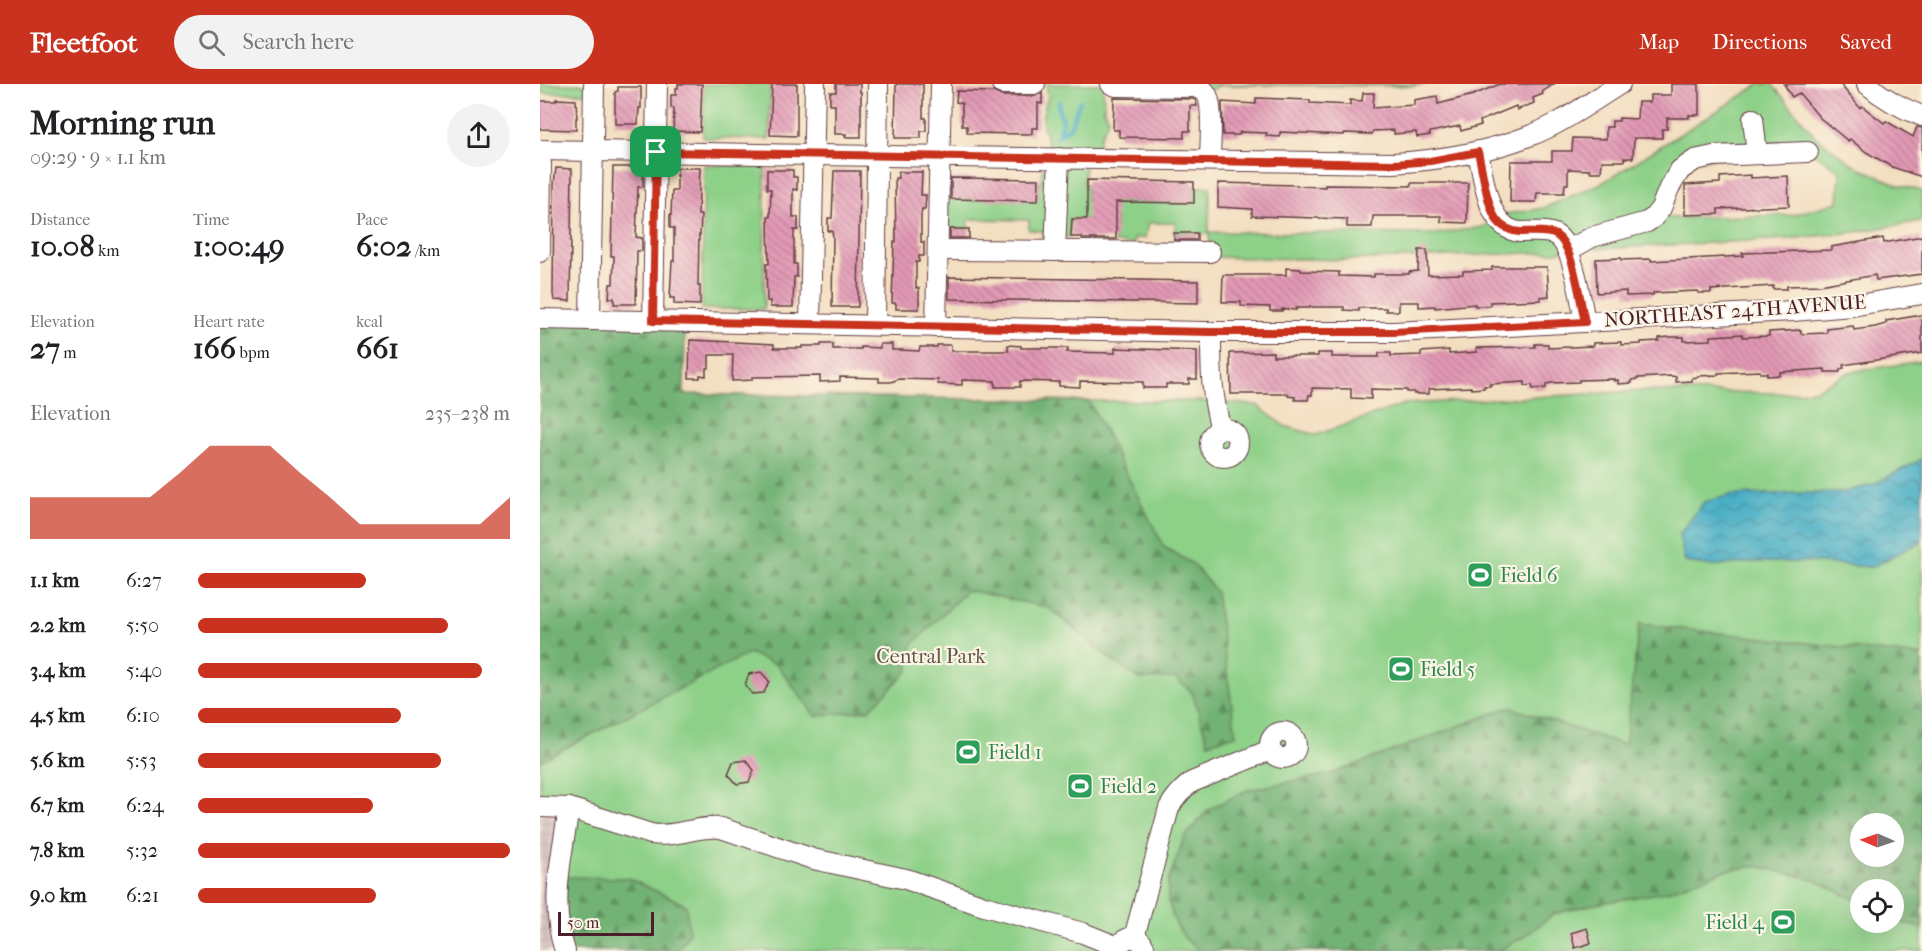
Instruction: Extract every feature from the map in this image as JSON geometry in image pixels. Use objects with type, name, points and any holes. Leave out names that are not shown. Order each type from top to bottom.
[{"type":"street","points":[[590,320],[594,84]]},
{"type":"street","points":[[653,321],[657,84]]},
{"type":"street","points":[[810,324],[816,84]]},
{"type":"street","points":[[875,325],[878,84]]},
{"type":"street","points":[[936,327],[941,84]]},
{"type":"street","points":[[1002,84],[1035,84]]},
{"type":"street","points":[[1111,84],[1116,86],[1193,87],[1206,92],[1210,105],[1210,160]]},
{"type":"street","points":[[540,150],[1394,164],[1430,161],[1478,152],[1529,136],[1620,84]]},
{"type":"street","points":[[1867,84],[1888,100],[1922,116]]},
{"type":"street","points":[[1753,120],[1757,154]]},
{"type":"street","points":[[1478,152],[1487,191],[1497,220],[1505,228],[1514,231],[1556,235],[1567,249],[1585,322]]},
{"type":"street","points":[[1567,249],[1592,237],[1647,222],[1653,218],[1661,208],[1680,170],[1695,160],[1713,156],[1808,153]]},
{"type":"street","points":[[1055,250],[1059,158]]},
{"type":"street","points":[[540,252],[541,163]]},
{"type":"street","points":[[949,250],[1210,252]]},
{"type":"street","name":"NORTHEAST 24TH AVENUE","points":[[540,320],[1211,332],[1394,332],[1827,309],[1922,294]]},
{"type":"street","points":[[1211,332],[1211,376],[1214,402],[1221,429]]},
{"type":"street","points":[[540,807],[569,808],[662,836],[710,826],[721,828],[813,859],[906,879],[984,906],[1129,947],[1169,808],[1174,798],[1192,782],[1270,750]]},
{"type":"street","points":[[565,951],[556,913],[569,808]]},
{"type":"shaded area","points":[[540,807],[569,808],[565,951],[540,951]]},
{"type":"green space","points":[[540,84],[594,84],[594,93],[540,93]]},
{"type":"green space","points":[[704,84],[770,84],[769,139],[703,138]]},
{"type":"green space","points":[[1046,84],[1103,84],[1104,110],[1108,117],[1099,139],[1099,159],[1085,159],[1084,184],[1087,185],[1087,201],[1194,203],[1194,187],[1210,187],[1209,232],[1435,234],[1483,227],[1506,214],[1544,208],[1604,182],[1760,84],[1772,84],[1816,137],[1854,165],[1895,184],[1922,191],[1922,221],[1856,232],[1786,239],[1595,249],[1592,237],[1578,245],[1557,252],[1349,260],[1211,257],[1209,234],[1174,233],[1176,223],[1148,223],[1145,238],[1134,238],[1134,244],[1114,243],[1116,219],[1070,219],[1069,237],[1044,236],[1043,231],[1029,230],[1029,220],[969,219],[969,229],[938,229],[947,183],[950,183],[950,199],[1038,200],[1038,184],[1041,184],[1042,170],[1046,169],[1048,144],[1043,125],[1043,114],[1048,96]],"holes":[[[1809,150],[1840,171],[1838,202],[1793,215],[1676,218],[1667,217],[1661,208],[1695,160]]]},
{"type":"green space","points":[[1202,84],[1427,84],[1413,86],[1221,85],[1206,92]]},
{"type":"green space","points":[[704,165],[765,166],[764,309],[702,309]]},
{"type":"green space","name":"Central Park","points":[[540,319],[684,394],[1198,401],[1257,405],[1284,426],[1316,435],[1405,404],[1642,391],[1788,393],[1815,390],[1849,372],[1922,361],[1922,459],[1872,485],[1845,492],[1732,495],[1713,566],[1751,562],[1811,562],[1872,567],[1922,541],[1922,951],[677,951],[689,934],[559,877],[569,808],[540,808]]},
{"type":"green space","points":[[540,319],[685,322],[684,394],[1089,401],[1164,547],[1193,564],[1216,592],[1236,735],[1208,743],[1192,692],[1175,678],[1140,679],[1111,660],[1049,608],[967,590],[912,645],[908,671],[869,710],[815,716],[777,665],[749,653],[540,761]]},
{"type":"green space","points":[[1639,624],[1922,656],[1922,928],[1904,924],[1904,879],[1850,879],[1850,897],[1815,880],[1757,866],[1723,871],[1665,892],[1590,905],[1554,914],[1525,936],[1498,951],[1200,951],[1185,939],[1174,920],[1168,901],[1168,882],[1184,838],[1209,809],[1247,790],[1331,774],[1509,707],[1625,745]]},
{"type":"green space","points":[[559,877],[628,878],[686,905],[689,934],[677,951],[565,951]]},
{"type":"water","points":[[1922,459],[1922,541],[1872,567],[1811,562],[1751,562],[1713,566],[1685,562],[1679,535],[1704,502],[1732,495],[1845,492],[1872,485]]},
{"type":"building","points":[[678,84],[702,84],[700,132],[673,131],[674,108],[671,108],[671,95],[676,95]]},
{"type":"building","points":[[772,84],[797,84],[797,136],[770,135]]},
{"type":"building","points":[[836,84],[860,84],[861,137],[845,137],[846,134],[835,134],[835,105],[830,105],[830,92],[836,92]]},
{"type":"building","points":[[896,84],[923,84],[923,118],[926,118],[926,131],[921,131],[921,138],[895,138]]},
{"type":"building","points":[[1500,84],[1554,84],[1542,92],[1543,94],[1533,98],[1534,103],[1517,110],[1516,106],[1480,121],[1481,125],[1461,131],[1460,126],[1417,137],[1416,132],[1394,134],[1394,130],[1373,131],[1372,134],[1344,133],[1344,135],[1280,132],[1280,137],[1266,136],[1267,133],[1240,132],[1239,135],[1223,135],[1222,102],[1256,104],[1256,98],[1310,100],[1310,103],[1350,105],[1350,100],[1362,101],[1363,93],[1374,93],[1373,108],[1414,105],[1414,100],[1437,96],[1438,104],[1473,95]]},
{"type":"building","points":[[1671,84],[1699,84],[1699,115],[1689,115],[1689,118],[1667,118],[1667,129],[1662,129],[1662,138],[1634,138],[1633,158],[1624,158],[1624,161],[1602,161],[1601,172],[1568,169],[1568,184],[1565,184],[1564,193],[1537,193],[1536,202],[1510,202],[1511,161],[1552,161],[1552,151],[1572,151],[1573,138],[1606,139],[1606,127],[1612,127],[1612,121],[1619,121],[1619,118],[1637,119],[1638,102],[1650,102],[1650,95],[1671,95]]},
{"type":"building","points":[[1784,84],[1840,84],[1860,108],[1862,106],[1884,123],[1886,121],[1913,137],[1917,127],[1922,128],[1922,177],[1892,167],[1866,152],[1850,139],[1848,141],[1820,118],[1799,93],[1792,97]]},
{"type":"building","points":[[618,87],[641,87],[638,124],[615,124],[615,92],[618,91]]},
{"type":"building","points":[[957,91],[993,92],[1002,96],[1035,96],[1042,93],[1042,104],[1038,103],[1038,128],[1032,128],[1032,134],[967,133],[967,126],[962,126],[962,103],[956,102]]},
{"type":"building","points":[[1114,98],[1192,99],[1196,100],[1197,106],[1190,106],[1190,131],[1184,131],[1184,138],[1119,137],[1119,130],[1113,130]]},
{"type":"building","points":[[556,99],[576,100],[576,130],[540,129],[540,101],[556,101]]},
{"type":"building","points":[[613,167],[639,167],[639,174],[643,174],[643,187],[638,187],[636,237],[642,238],[642,251],[637,251],[636,304],[614,304],[614,298],[609,298],[610,284],[613,284],[614,256],[611,256]]},
{"type":"building","points":[[556,168],[572,169],[570,301],[554,300],[553,294]]},
{"type":"building","points":[[677,168],[700,168],[698,286],[700,286],[700,305],[674,304],[674,298],[670,298],[672,261],[674,261],[674,228],[670,228],[670,215],[672,191],[677,191]]},
{"type":"building","points":[[767,170],[793,170],[793,177],[797,177],[797,190],[793,189],[793,217],[798,217],[798,230],[794,230],[794,264],[797,264],[797,277],[794,277],[793,307],[770,307],[770,301],[767,301],[766,264],[769,264],[768,217],[770,217],[771,189],[767,189]]},
{"type":"building","points":[[834,171],[860,171],[858,307],[832,307],[833,237],[832,231],[828,231],[828,218],[832,218]]},
{"type":"building","points":[[898,172],[922,172],[921,195],[926,195],[925,209],[922,209],[921,215],[921,242],[924,242],[924,256],[919,256],[919,262],[916,262],[919,309],[896,309],[896,303],[892,303],[894,242],[896,242],[895,178],[898,178]]},
{"type":"building","points":[[1751,175],[1751,178],[1788,176],[1789,206],[1718,209],[1718,214],[1685,215],[1685,185],[1720,183],[1720,177]]},
{"type":"building","points":[[951,178],[1039,179],[1038,201],[951,199]]},
{"type":"building","points":[[1087,180],[1194,182],[1194,203],[1116,202],[1116,239],[1071,237],[1072,219],[1087,219]]},
{"type":"building","points":[[1218,183],[1325,187],[1325,185],[1411,186],[1411,183],[1468,183],[1467,223],[1441,222],[1441,216],[1373,216],[1372,227],[1347,227],[1347,219],[1252,216],[1252,209],[1218,207]]},
{"type":"building","points":[[950,229],[969,229],[969,238],[950,238]]},
{"type":"building","points":[[1174,233],[1197,233],[1197,240],[1174,240]]},
{"type":"building","points":[[1922,236],[1922,274],[1876,280],[1875,275],[1820,285],[1787,286],[1787,289],[1773,289],[1773,286],[1711,290],[1711,293],[1698,293],[1698,291],[1626,296],[1626,291],[1597,293],[1596,259],[1651,259],[1651,261],[1743,256],[1742,253],[1831,250],[1831,247],[1883,238],[1884,243]]},
{"type":"building","points":[[1419,250],[1427,250],[1428,275],[1463,274],[1463,271],[1492,270],[1492,267],[1547,267],[1549,296],[1540,297],[1541,300],[1490,302],[1490,306],[1475,306],[1475,304],[1435,308],[1435,306],[1419,307],[1419,302],[1399,302],[1399,311],[1386,311],[1386,308],[1359,308],[1359,311],[1344,310],[1344,307],[1310,307],[1270,311],[1270,307],[1241,306],[1241,302],[1222,302],[1223,275],[1286,275],[1286,268],[1301,269],[1301,271],[1339,272],[1339,276],[1374,277],[1374,274],[1409,274],[1409,272],[1418,271]]},
{"type":"building","points":[[949,277],[1198,281],[1198,303],[949,299]]},
{"type":"building","points":[[1922,315],[1922,353],[1843,365],[1844,368],[1840,369],[1840,372],[1825,372],[1825,369],[1780,372],[1780,375],[1767,376],[1767,373],[1760,373],[1760,371],[1718,373],[1718,375],[1698,376],[1692,378],[1692,381],[1676,382],[1676,377],[1672,376],[1638,378],[1632,380],[1632,383],[1618,384],[1618,380],[1614,381],[1614,379],[1579,380],[1579,382],[1550,383],[1546,385],[1546,388],[1533,389],[1532,385],[1525,386],[1525,382],[1490,384],[1484,388],[1471,389],[1471,387],[1429,389],[1429,394],[1414,394],[1407,390],[1371,389],[1371,399],[1351,398],[1351,389],[1312,388],[1312,395],[1309,395],[1308,400],[1295,400],[1295,397],[1288,396],[1288,394],[1231,394],[1230,353],[1273,352],[1273,356],[1318,356],[1318,353],[1332,353],[1332,357],[1379,357],[1379,353],[1391,353],[1391,356],[1421,355],[1421,352],[1449,350],[1449,354],[1477,352],[1476,348],[1535,347],[1535,344],[1548,344],[1548,348],[1593,346],[1593,343],[1641,344],[1641,342],[1659,341],[1659,338],[1670,337],[1684,337],[1684,341],[1711,340],[1711,336],[1742,334],[1743,337],[1769,336],[1769,332],[1801,330],[1801,334],[1827,333],[1827,329],[1853,326],[1854,330],[1875,327],[1886,324],[1886,321]]},
{"type":"building","points":[[690,340],[774,344],[774,348],[802,348],[802,346],[833,344],[833,349],[861,349],[861,347],[880,348],[880,344],[892,344],[892,350],[919,351],[920,347],[951,345],[951,351],[1008,351],[1008,345],[1021,346],[1021,348],[1068,348],[1067,352],[1115,353],[1115,348],[1197,351],[1197,379],[1189,379],[1189,384],[1166,384],[1166,388],[1143,388],[1143,382],[1080,381],[1080,387],[1059,386],[1059,382],[1020,381],[1020,387],[995,387],[995,381],[962,380],[962,385],[938,384],[938,380],[899,379],[879,382],[879,378],[840,377],[840,381],[820,382],[820,376],[752,377],[752,380],[732,381],[733,355],[709,355],[709,368],[706,368],[706,376],[689,378]]},
{"type":"building","points":[[761,672],[769,681],[764,693],[752,694],[745,685],[749,674]]},
{"type":"building","points":[[746,760],[754,770],[749,782],[737,784],[728,774],[733,762]]},
{"type":"building","points":[[1587,928],[1591,943],[1575,948],[1571,933]]},
{"type":"waterway","points":[[1057,137],[1070,127],[1080,101]]},
{"type":"waterway","points":[[1058,136],[1063,119],[1059,112],[1059,102]]},
{"type":"place","name":"Field 6","points":[[1480,575]]},
{"type":"place","name":"Field 5","points":[[1401,669]]},
{"type":"place","name":"Field 1","points":[[968,752]]},
{"type":"place","name":"Field 2","points":[[1080,786]]},
{"type":"place","name":"Field 4","points":[[1783,922]]},
{"type":"route","points":[[656,152],[1394,164],[1430,161],[1478,152],[1491,207],[1497,220],[1505,228],[1514,231],[1556,235],[1564,243],[1570,258],[1585,322],[1394,332],[1211,332],[653,321],[656,152]]}]
